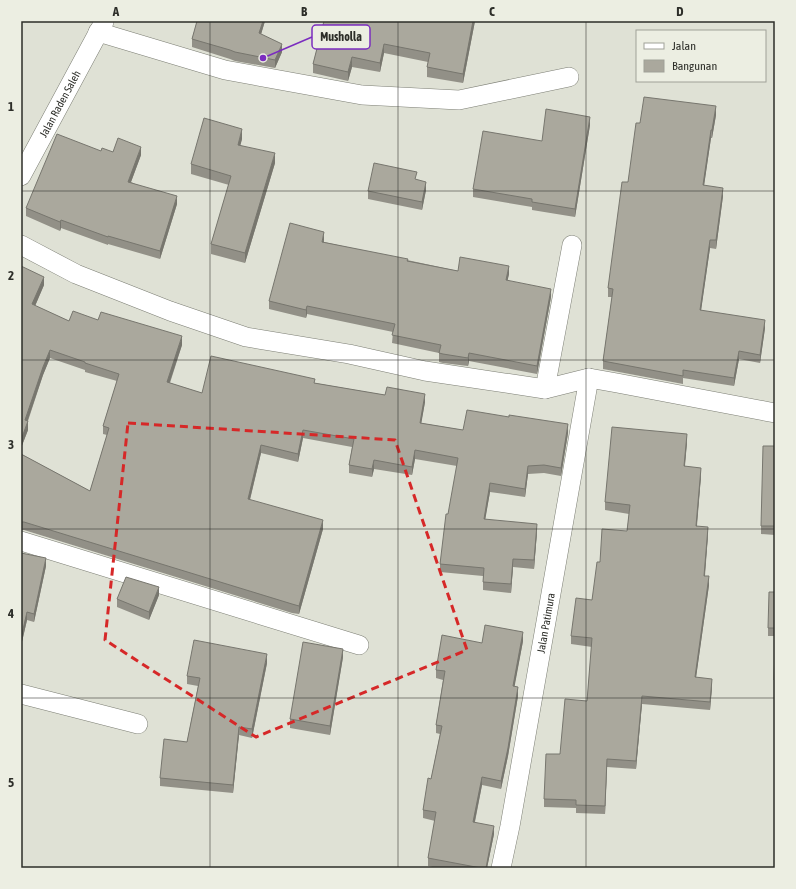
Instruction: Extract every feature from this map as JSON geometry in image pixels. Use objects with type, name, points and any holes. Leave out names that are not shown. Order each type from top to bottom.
[{"type":"street","points":[[101,27],[225,70],[362,95],[459,100],[569,77]]},
{"type":"street","name":"Jalan Raden Saleh","points":[[21,176],[101,27]]},
{"type":"street","points":[[21,245],[76,274],[170,311],[246,337],[349,354],[425,371],[545,389],[589,378],[775,413]]},
{"type":"street","points":[[545,389],[572,245]]},
{"type":"street","name":"Jalan Patimura","points":[[501,868],[510,826],[589,378]]},
{"type":"street","points":[[21,541],[359,645]]},
{"type":"street","points":[[21,694],[138,724]]},
{"type":"highlighted area","points":[[128,423],[395,440],[467,650],[256,737],[105,640]]},
{"type":"building","points":[[197,21],[263,21],[259,33],[282,44],[275,60],[235,52],[192,39]]},
{"type":"building","points":[[324,21],[473,21],[463,74],[427,67],[430,53],[384,44],[380,63],[352,57],[348,72],[313,64]]},
{"type":"building","points":[[644,97],[716,106],[703,185],[723,188],[716,240],[710,240],[700,310],[765,320],[760,355],[739,351],[734,378],[683,370],[683,376],[603,361],[613,289],[608,288],[622,182],[628,182],[636,123],[640,123]]},
{"type":"building","points":[[546,109],[590,117],[575,209],[532,202],[532,199],[473,189],[483,131],[542,141]]},
{"type":"building","points":[[204,118],[242,129],[238,145],[275,153],[245,253],[211,244],[231,176],[191,164]]},
{"type":"building","points":[[57,134],[101,151],[102,148],[113,152],[118,138],[141,147],[128,182],[177,196],[160,251],[108,237],[61,220],[60,222],[26,208]]},
{"type":"building","points":[[374,163],[417,172],[415,179],[426,182],[422,202],[368,191]]},
{"type":"building","points":[[290,223],[324,232],[322,242],[408,259],[407,261],[458,271],[460,257],[509,266],[506,280],[551,289],[537,366],[469,353],[468,358],[443,354],[439,353],[441,345],[392,335],[395,324],[307,306],[306,310],[269,301]]},
{"type":"building","points":[[21,266],[44,277],[32,304],[69,321],[73,311],[98,320],[101,312],[182,336],[167,382],[202,393],[211,356],[315,379],[314,383],[385,395],[387,387],[425,394],[420,423],[463,430],[467,410],[568,424],[561,468],[544,465],[528,466],[525,489],[490,483],[484,519],[537,524],[534,560],[513,559],[511,584],[483,582],[484,568],[440,564],[446,514],[448,514],[458,458],[415,450],[412,467],[374,460],[372,469],[349,465],[354,439],[303,430],[298,454],[261,445],[248,499],[323,520],[299,606],[21,522],[21,454],[90,491],[109,428],[103,426],[119,374],[50,350],[25,420],[28,421],[21,440]]},
{"type":"building","points":[[612,427],[687,434],[684,466],[701,468],[696,526],[708,527],[704,576],[709,576],[695,677],[712,679],[710,702],[642,696],[636,761],[607,759],[605,806],[576,805],[576,800],[544,799],[546,754],[560,754],[565,699],[587,701],[592,638],[571,636],[576,598],[592,600],[597,562],[600,562],[602,529],[627,531],[630,505],[605,502]]},
{"type":"building","points":[[763,446],[775,446],[775,526],[761,526]]},
{"type":"building","points":[[21,553],[46,558],[34,614],[27,612],[21,638]]},
{"type":"building","points":[[126,577],[159,587],[149,612],[117,599]]},
{"type":"building","points":[[769,592],[775,592],[775,628],[768,628]]},
{"type":"building","points":[[485,625],[523,632],[513,686],[518,687],[501,781],[482,777],[473,822],[494,826],[486,868],[481,868],[428,858],[436,812],[423,810],[428,778],[431,779],[442,726],[436,725],[445,671],[436,670],[442,635],[482,643]]},
{"type":"building","points":[[194,640],[267,654],[252,729],[239,727],[233,785],[160,778],[164,739],[187,742],[200,678],[187,676]]},
{"type":"building","points":[[303,642],[343,649],[330,726],[290,719]]},
{"type":"building","points":[[775,649],[775,680],[774,680]]},
{"type":"place","name":"Musholla","points":[[263,58]]}]
